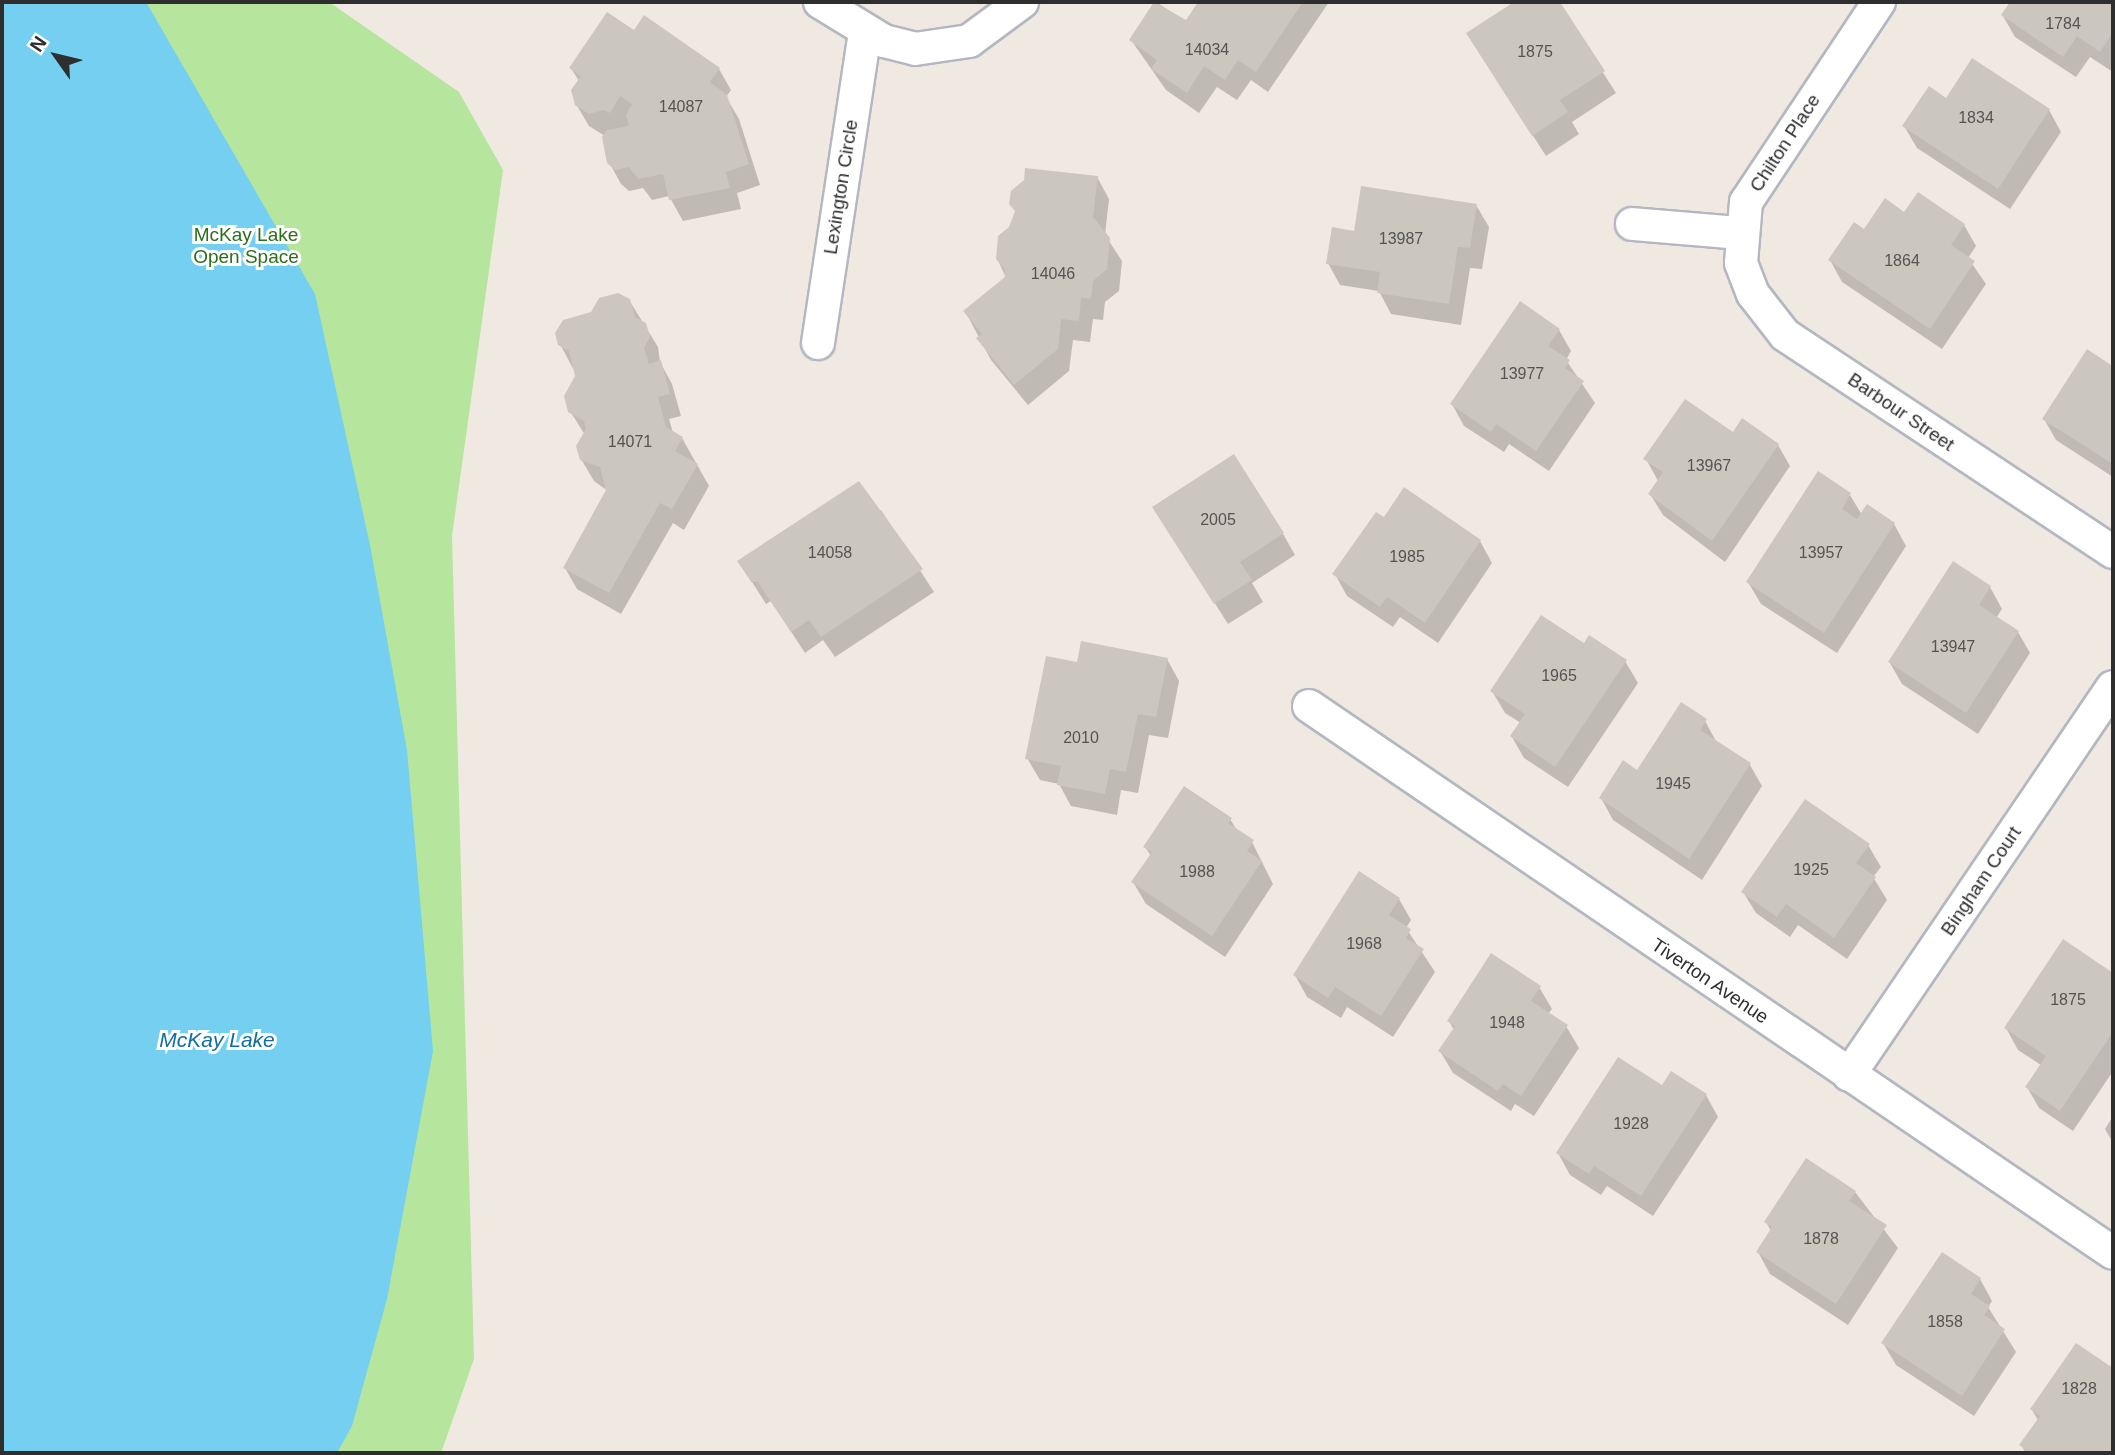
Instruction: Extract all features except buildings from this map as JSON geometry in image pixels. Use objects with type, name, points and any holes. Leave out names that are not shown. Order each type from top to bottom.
[{"type":"street","points":[[820,2],[865,31],[915,49],[953,47],[1004,19],[1022,2]]},
{"type":"street","name":"Chilton Place","points":[[1741,233],[1746,202],[1762,174],[1879,2]]},
{"type":"street","name":"Lexington Circle","points":[[818,343],[865,31]]},
{"type":"street","points":[[1632,224],[1741,233]]},
{"type":"street","name":"Barbour Street","points":[[1741,233],[1741,262],[1753,294],[1785,335],[2113,552]]},
{"type":"street","name":"Bingham Court","points":[[1849,1075],[2113,687]]},
{"type":"street","name":"Tiverton Avenue","points":[[1309,706],[2113,1253]]},
{"type":"green space","name":"McKay Lake","points":[[2,2],[329,2],[459,92],[503,170],[452,536],[474,1359],[441,1453],[2,1453]]},
{"type":"water","name":"McKay Lake","points":[[2,2],[146,2],[315,294],[370,545],[407,750],[433,1051],[387,1299],[352,1426],[337,1453],[2,1453]]},
{"type":"park label","name":"McKay Lake Open Space","points":[[246,246]]}]
